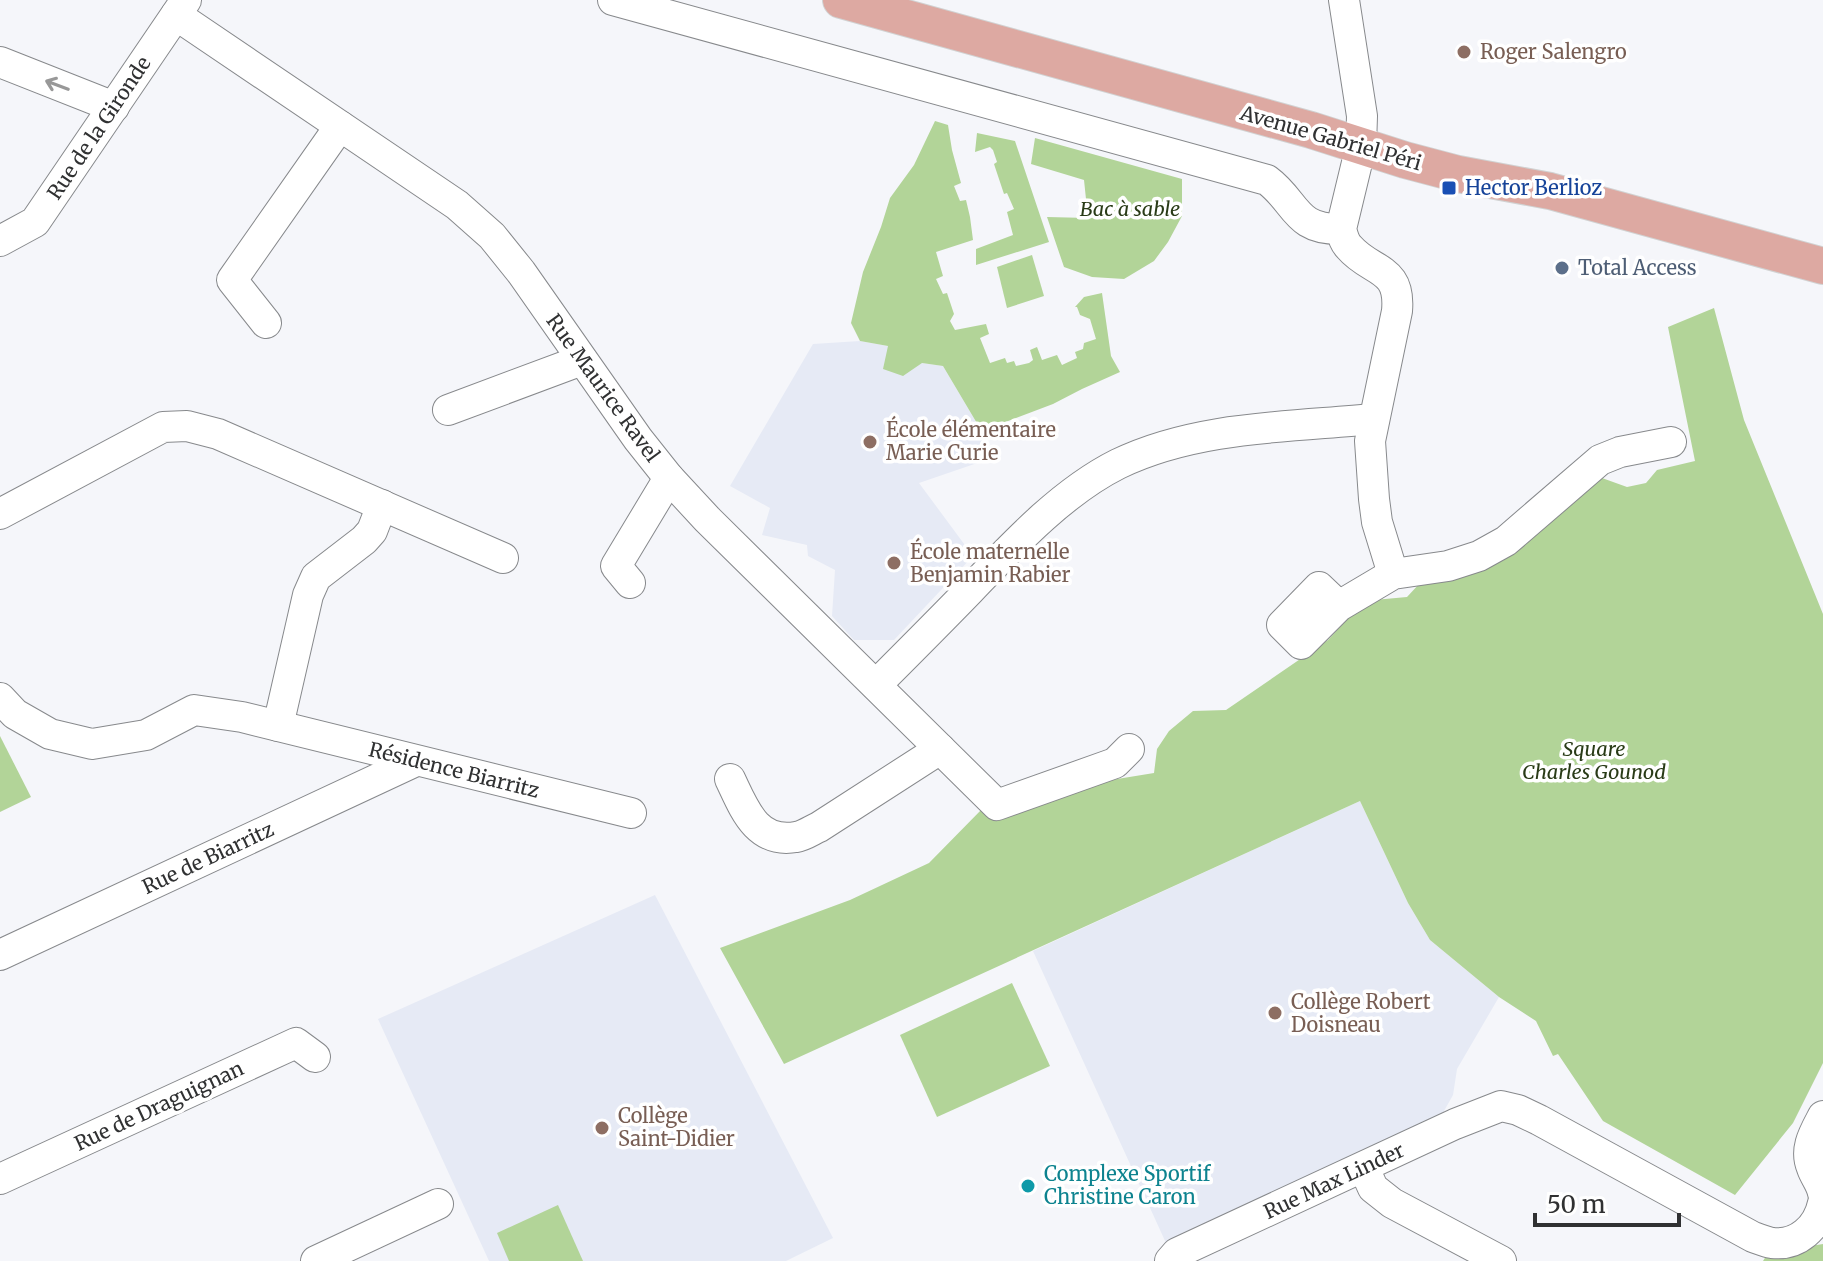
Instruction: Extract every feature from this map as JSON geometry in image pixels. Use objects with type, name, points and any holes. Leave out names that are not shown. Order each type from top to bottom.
[{"type":"main road","name":"Avenue Gabriel Péri","points":[[841,0],[1311,130],[1458,174],[1550,191],[1823,266]]},
{"type":"street","points":[[613,0],[1267,180],[1279,188],[1306,222],[1326,229],[1341,229]]},
{"type":"street","points":[[1344,0],[1362,116],[1361,146],[1341,229],[1350,249],[1387,275],[1398,295],[1370,441],[1377,522],[1393,574]]},
{"type":"street","name":"Rue de la Gironde","points":[[0,241],[35,222],[181,8]]},
{"type":"street","name":"Rue Maurice Ravel","points":[[181,8],[340,126],[457,205],[492,236],[669,478],[997,805],[1115,763],[1129,749]]},
{"type":"street","points":[[0,62],[114,107]]},
{"type":"street","points":[[266,323],[232,280],[340,126]]},
{"type":"street","points":[[448,410],[582,360]]},
{"type":"street","points":[[876,685],[1032,528],[1084,485],[1119,464],[1166,446],[1210,436],[1374,419]]},
{"type":"street","points":[[0,514],[163,427],[187,426],[218,434],[503,558]]},
{"type":"street","points":[[1339,606],[1393,574],[1448,566],[1479,556],[1506,541],[1600,460],[1620,452],[1671,442]]},
{"type":"street","points":[[630,583],[616,566],[669,478]]},
{"type":"street","points":[[278,726],[308,595],[316,577],[364,540],[372,531],[382,505]]},
{"type":"street","name":"Résidence Biarritz","points":[[0,698],[15,714],[50,734],[92,744],[146,735],[194,710],[242,717],[631,813]]},
{"type":"street","points":[[730,779],[746,814],[764,833],[781,838],[799,837],[940,749]]},
{"type":"street","name":"Rue de Biarritz","points":[[0,955],[416,761]]},
{"type":"street","name":"Rue de Draguignan","points":[[0,1179],[296,1043],[315,1057]]},
{"type":"street","name":"Rue Max Linder","points":[[1170,1261],[1177,1253],[1455,1124],[1501,1106],[1539,1120],[1747,1249]]},
{"type":"street","points":[[1823,1116],[1810,1141],[1809,1158],[1823,1193]]},
{"type":"street","points":[[1364,1168],[1373,1188],[1392,1203],[1483,1257]]},
{"type":"street","points":[[1747,1249],[1790,1242],[1810,1231],[1820,1216],[1823,1203]]},
{"type":"street","points":[[316,1261],[438,1204]]},
{"type":"shaded area","name":"École élémentaire Marie Curie","points":[[860,341],[888,346],[922,363],[943,366],[978,425],[989,459],[919,483],[973,556],[894,640],[854,640],[832,616],[835,570],[808,556],[807,545],[762,535],[770,508],[730,486],[813,344]]},
{"type":"shaded area","name":"Collège Robert Doisneau","points":[[1360,801],[1408,903],[1430,940],[1499,997],[1457,1069],[1453,1095],[1444,1111],[1445,1116],[1166,1243],[1033,951]]},
{"type":"shaded area","name":"Collège Saint-Didier","points":[[655,895],[833,1238],[786,1261],[489,1261],[378,1019]]},
{"type":"green space","points":[[935,121],[948,125],[961,183],[954,186],[960,201],[966,200],[973,240],[936,252],[943,276],[936,279],[943,294],[947,293],[954,314],[950,321],[955,330],[986,324],[989,334],[980,338],[990,363],[1005,358],[1007,363],[1014,361],[1016,366],[1029,363],[1033,360],[1030,350],[1037,347],[1042,360],[1057,355],[1062,365],[1077,358],[1075,352],[1083,349],[1084,343],[1096,339],[1090,319],[1080,315],[1075,307],[1084,297],[1102,293],[1111,356],[1120,372],[1053,404],[995,426],[978,425],[943,366],[922,363],[903,376],[883,369],[888,346],[860,341],[851,323],[863,272],[890,198],[914,165]]},
{"type":"green space","points":[[977,133],[1015,141],[1049,242],[976,265],[976,249],[1013,235],[1007,212],[1014,209],[1007,193],[1004,194],[994,164],[997,162],[993,150],[990,147],[975,152]]},
{"type":"green space","name":"Bac à sable","points":[[1035,138],[1182,179],[1182,216],[1154,261],[1124,279],[1092,277],[1064,267],[1047,217],[1088,218],[1084,180],[1031,164]]},
{"type":"green space","points":[[1032,255],[1044,296],[1007,308],[997,267]]},
{"type":"green space","name":"Square Charles Gounod","points":[[1714,308],[1744,420],[1823,614],[1823,1063],[1793,1123],[1735,1195],[1603,1121],[1558,1054],[1553,1056],[1536,1021],[1499,997],[1430,940],[1408,903],[1360,801],[784,1064],[720,948],[850,900],[929,863],[983,808],[1068,787],[1154,773],[1157,749],[1169,731],[1193,711],[1226,710],[1328,640],[1351,615],[1374,600],[1407,597],[1420,583],[1602,478],[1627,487],[1646,483],[1657,470],[1695,461],[1668,327]]},
{"type":"green space","points":[[0,736],[31,797],[0,812]]},
{"type":"green space","points":[[1012,983],[1050,1066],[937,1117],[900,1035]]},
{"type":"green space","points":[[558,1205],[583,1261],[509,1261],[497,1233]]},
{"type":"green space","points":[[1823,1244],[1823,1261],[1763,1261],[1768,1253]]},
{"type":"place","name":"Roger Salengro","points":[[1464,52]]},
{"type":"place","name":"Hector Berlioz","points":[[1449,188]]},
{"type":"place","name":"Total Access","points":[[1562,268]]},
{"type":"place","name":"École élémentaire Marie Curie","points":[[870,442]]},
{"type":"place","name":"École maternelle Benjamin Rabier","points":[[894,563]]},
{"type":"place","name":"Collège Robert Doisneau","points":[[1275,1013]]},
{"type":"place","name":"Collège Saint-Didier","points":[[602,1128]]},
{"type":"place","name":"Complexe Sportif Christine Caron","points":[[1028,1186]]}]
